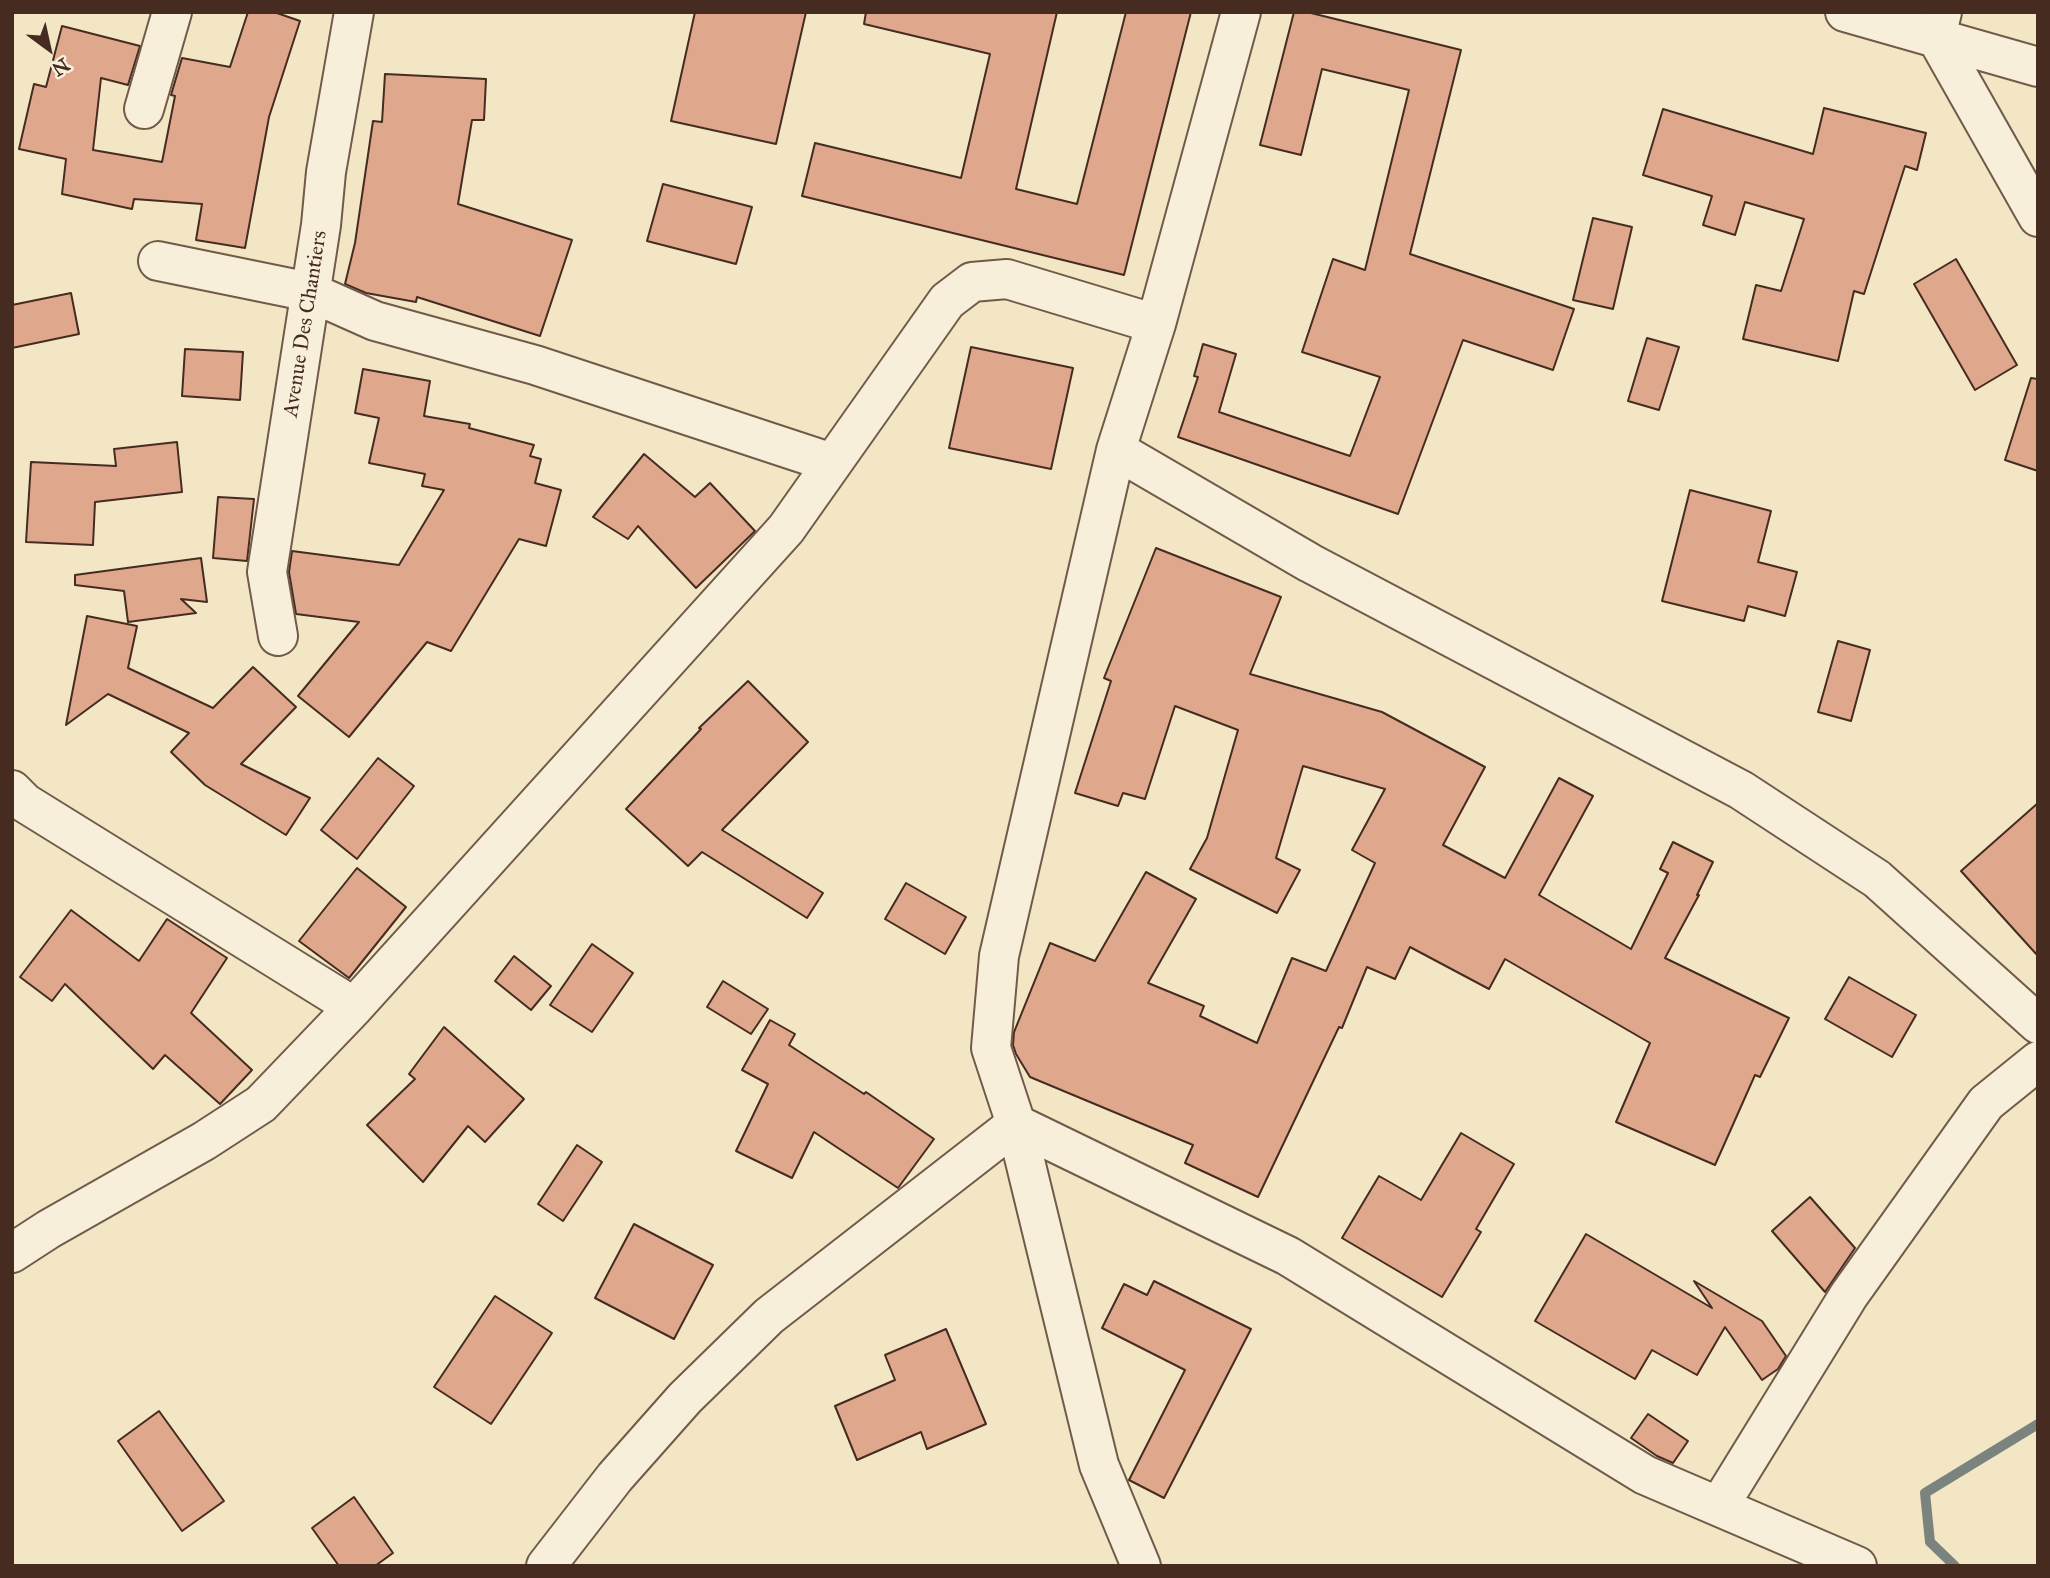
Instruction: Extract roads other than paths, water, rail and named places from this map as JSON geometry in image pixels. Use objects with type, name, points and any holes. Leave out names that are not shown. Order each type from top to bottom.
[{"type":"street","points":[[145,109],[172,12]]},
{"type":"street","name":"Avenue Des Chantiers","points":[[278,636],[267,572],[321,225],[328,160],[354,12]]},
{"type":"street","points":[[1141,1566],[1099,1465],[1016,1124],[992,1048],[999,956],[1116,450],[1156,324],[1241,12]]},
{"type":"street","points":[[1845,12],[1939,24],[2038,66]]},
{"type":"street","points":[[1939,24],[2038,217]]},
{"type":"street","points":[[158,261],[310,292],[375,321],[535,365],[832,463]]},
{"type":"street","points":[[12,1253],[204,1141],[261,1104],[354,1007],[786,529],[947,301],[972,282],[1007,279],[1156,324]]},
{"type":"street","points":[[1116,450],[1310,563],[1741,790],[1877,879],[2038,1024]]},
{"type":"street","points":[[12,790],[25,803],[354,1007]]},
{"type":"street","points":[[1719,1506],[1849,1295],[1969,1125],[1986,1103],[2038,1061]]},
{"type":"street","points":[[1016,1124],[1288,1256],[1645,1475],[1857,1566]]},
{"type":"street","points":[[546,1566],[615,1477],[676,1408],[769,1316],[1016,1124]]},
{"type":"waterway","points":[[1955,1566],[1930,1542],[1925,1493],[2038,1424]]}]
